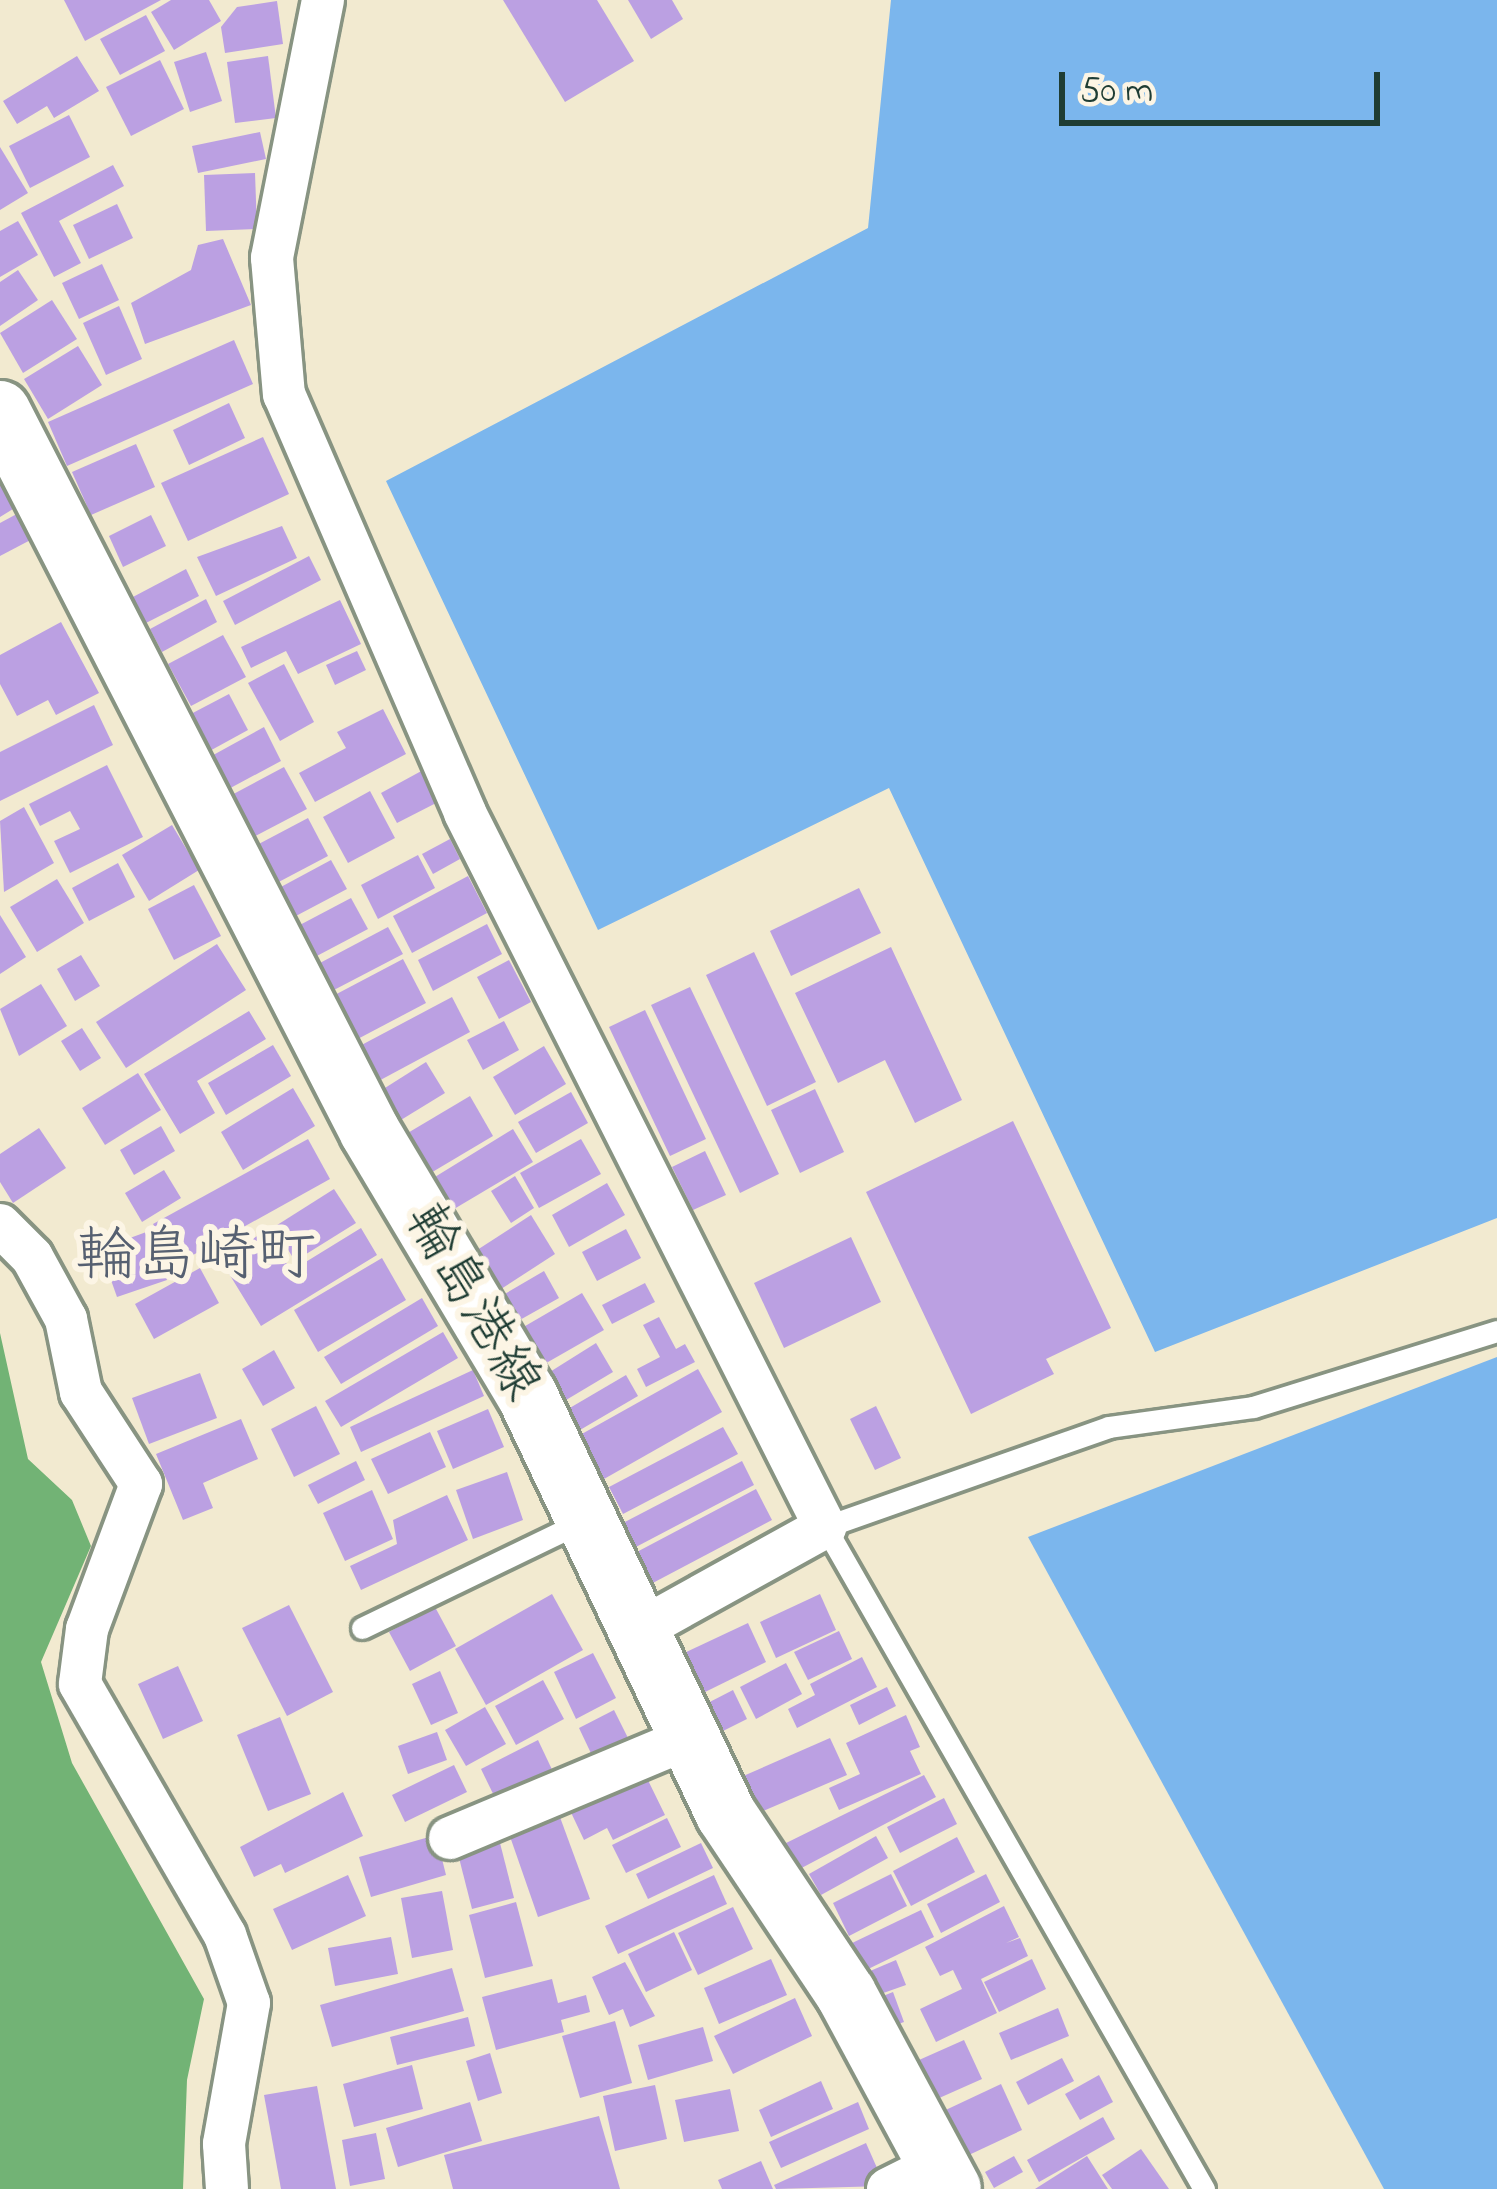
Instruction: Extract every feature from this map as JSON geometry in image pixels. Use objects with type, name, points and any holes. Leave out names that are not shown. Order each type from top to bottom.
[{"type":"main road","name":"輪島港線","points":[[0,411],[370,1132],[482,1313],[590,1518],[727,1814],[846,1994],[926,2181]]},
{"type":"street","points":[[323,0],[272,259],[284,394],[465,813],[825,1527],[641,1629]]},
{"type":"street","points":[[0,1225],[32,1257],[66,1318],[81,1392],[141,1484],[87,1629],[80,1684],[225,1935],[249,2003],[224,2144],[227,2189]]},
{"type":"street","points":[[450,1838],[689,1738]]},
{"type":"lane","points":[[1204,2189],[825,1527],[1109,1427],[1253,1407],[1497,1331]]},
{"type":"lane","points":[[362,1628],[590,1518]]},
{"type":"green space","points":[[0,1333],[28,1459],[72,1500],[91,1546],[41,1662],[72,1763],[204,1999],[187,2080],[183,2189],[0,2189]]},
{"type":"water","points":[[891,0],[1497,0],[1497,1218],[1155,1352],[889,788],[598,930],[386,481],[868,228]]},
{"type":"water","points":[[1497,1357],[1497,2189],[1384,2189],[1028,1537]]},
{"type":"building","points":[[64,0],[161,0],[85,41]]},
{"type":"building","points":[[171,0],[209,0],[221,21],[174,50],[151,12]]},
{"type":"building","points":[[503,0],[597,0],[634,61],[565,102]]},
{"type":"building","points":[[628,0],[672,0],[683,19],[651,39]]},
{"type":"building","points":[[277,1],[283,44],[225,53],[221,27],[237,7]]},
{"type":"building","points":[[146,15],[165,51],[120,75],[100,39]]},
{"type":"building","points":[[206,52],[222,101],[190,112],[174,62]]},
{"type":"building","points":[[77,56],[99,91],[54,118],[47,106],[17,124],[3,101]]},
{"type":"building","points":[[268,56],[276,118],[235,123],[227,62]]},
{"type":"building","points":[[160,60],[184,109],[131,136],[106,87]]},
{"type":"building","points":[[69,115],[90,157],[30,188],[9,146]]},
{"type":"building","points":[[260,132],[266,159],[198,173],[192,146]]},
{"type":"building","points":[[0,147],[28,193],[0,210]]},
{"type":"building","points":[[113,165],[124,186],[59,221],[81,263],[54,277],[21,213]]},
{"type":"building","points":[[255,173],[257,229],[206,231],[204,175]]},
{"type":"building","points":[[117,204],[133,238],[89,259],[73,225]]},
{"type":"building","points":[[18,221],[38,255],[0,277],[0,231]]},
{"type":"building","points":[[223,239],[251,305],[145,344],[131,303],[191,270],[198,245]]},
{"type":"building","points":[[102,264],[119,300],[79,319],[62,283]]},
{"type":"building","points":[[18,270],[38,300],[0,326],[0,282]]},
{"type":"building","points":[[52,300],[77,339],[23,373],[0,333]]},
{"type":"building","points":[[119,306],[142,359],[106,375],[83,323]]},
{"type":"building","points":[[234,340],[253,384],[67,466],[48,422]]},
{"type":"building","points":[[78,346],[102,385],[48,419],[24,379]]},
{"type":"building","points":[[229,403],[245,438],[189,465],[173,430]]},
{"type":"building","points":[[263,437],[289,494],[188,541],[161,483]]},
{"type":"building","points":[[136,444],[155,487],[91,515],[72,472]]},
{"type":"building","points":[[0,459],[26,501],[0,517]]},
{"type":"building","points":[[26,509],[40,535],[0,556],[0,523]]},
{"type":"building","points":[[151,515],[166,546],[123,567],[109,536]]},
{"type":"building","points":[[282,526],[297,558],[216,596],[197,557]]},
{"type":"building","points":[[309,556],[321,580],[235,625],[223,601]]},
{"type":"building","points":[[186,569],[199,596],[144,624],[131,598]]},
{"type":"building","points":[[206,599],[217,622],[162,652],[150,629]]},
{"type":"building","points":[[340,600],[361,644],[298,674],[286,651],[251,668],[241,647]]},
{"type":"building","points":[[61,622],[99,693],[56,715],[48,700],[17,716],[0,684],[0,655]]},
{"type":"building","points":[[223,635],[246,677],[191,706],[168,664]]},
{"type":"building","points":[[357,651],[366,670],[335,685],[326,665]]},
{"type":"building","points":[[284,664],[314,722],[280,741],[248,683]]},
{"type":"building","points":[[229,694],[248,730],[206,753],[187,716]]},
{"type":"building","points":[[94,705],[113,745],[0,801],[0,752]]},
{"type":"building","points":[[383,709],[406,754],[315,802],[299,773],[346,748],[337,732]]},
{"type":"building","points":[[264,727],[281,761],[223,792],[206,759]]},
{"type":"building","points":[[107,765],[143,837],[70,873],[54,841],[80,829],[70,811],[40,826],[29,804]]},
{"type":"building","points":[[284,767],[307,809],[248,840],[226,798]]},
{"type":"building","points":[[425,769],[442,800],[397,823],[381,793]]},
{"type":"building","points":[[370,791],[395,838],[348,863],[323,817]]},
{"type":"building","points":[[24,807],[54,863],[4,892],[0,821]]},
{"type":"building","points":[[308,818],[328,856],[273,885],[253,847]]},
{"type":"building","points":[[172,825],[199,870],[149,901],[122,855]]},
{"type":"building","points":[[450,839],[460,859],[433,874],[422,854]]},
{"type":"building","points":[[418,855],[435,888],[378,919],[361,885]]},
{"type":"building","points":[[331,860],[347,889],[294,917],[279,888]]},
{"type":"building","points":[[118,863],[135,897],[89,921],[72,888]]},
{"type":"building","points":[[468,876],[487,913],[412,953],[393,916]]},
{"type":"building","points":[[57,879],[84,923],[37,952],[10,907]]},
{"type":"building","points":[[194,885],[221,936],[174,960],[148,909]]},
{"type":"building","points":[[859,888],[881,933],[791,976],[770,931]]},
{"type":"building","points":[[351,898],[368,929],[313,958],[296,927]]},
{"type":"building","points":[[0,915],[26,957],[0,974]]},
{"type":"building","points":[[487,924],[502,954],[433,991],[418,960]]},
{"type":"building","points":[[388,927],[403,954],[332,991],[318,964]]},
{"type":"building","points":[[217,944],[246,990],[126,1068],[96,1022]]},
{"type":"building","points":[[891,947],[962,1100],[915,1123],[885,1060],[838,1083],[795,993]]},
{"type":"building","points":[[754,952],[816,1082],[767,1106],[706,975]]},
{"type":"building","points":[[81,955],[100,986],[75,1001],[57,969]]},
{"type":"building","points":[[403,959],[426,1003],[352,1042],[329,998]]},
{"type":"building","points":[[509,960],[531,1002],[499,1019],[477,977]]},
{"type":"building","points":[[41,984],[67,1026],[19,1056],[0,1009]]},
{"type":"building","points":[[690,987],[779,1174],[740,1193],[651,1005]]},
{"type":"building","points":[[452,997],[470,1032],[373,1084],[354,1049]]},
{"type":"building","points":[[645,1010],[706,1139],[670,1156],[609,1027]]},
{"type":"building","points":[[249,1011],[266,1039],[197,1081],[215,1113],[180,1134],[144,1074]]},
{"type":"building","points":[[504,1021],[519,1050],[483,1070],[467,1040]]},
{"type":"building","points":[[82,1028],[101,1058],[80,1071],[61,1041]]},
{"type":"building","points":[[273,1045],[291,1076],[226,1115],[208,1083]]},
{"type":"building","points":[[544,1046],[566,1084],[515,1115],[493,1077]]},
{"type":"building","points":[[426,1062],[445,1093],[396,1123],[377,1093]]},
{"type":"building","points":[[138,1073],[161,1110],[105,1145],[82,1108]]},
{"type":"building","points":[[293,1088],[315,1126],[243,1170],[221,1132]]},
{"type":"building","points":[[815,1089],[844,1152],[800,1173],[771,1110]]},
{"type":"building","points":[[571,1092],[588,1123],[536,1153],[518,1122]]},
{"type":"building","points":[[470,1096],[493,1136],[424,1177],[401,1137]]},
{"type":"building","points":[[1013,1121],[1111,1328],[1046,1359],[1054,1374],[971,1414],[866,1192]]},
{"type":"building","points":[[161,1126],[175,1151],[134,1175],[120,1150]]},
{"type":"building","points":[[39,1128],[66,1168],[13,1203],[0,1182],[0,1154]]},
{"type":"building","points":[[513,1129],[533,1162],[449,1212],[430,1180]]},
{"type":"building","points":[[308,1139],[330,1179],[175,1265],[153,1224]]},
{"type":"building","points":[[581,1139],[601,1174],[539,1208],[520,1173]]},
{"type":"building","points":[[705,1151],[726,1195],[693,1210],[672,1167]]},
{"type":"building","points":[[164,1170],[181,1198],[142,1222],[125,1193]]},
{"type":"building","points":[[515,1176],[534,1208],[511,1223],[491,1191]]},
{"type":"building","points":[[607,1183],[625,1215],[569,1247],[552,1215]]},
{"type":"building","points":[[334,1189],[356,1223],[295,1261],[274,1227]]},
{"type":"building","points":[[531,1215],[555,1254],[498,1291],[474,1252]]},
{"type":"building","points":[[361,1228],[377,1255],[261,1326],[220,1259],[267,1230],[291,1271]]},
{"type":"building","points":[[626,1229],[641,1258],[597,1281],[582,1252]]},
{"type":"building","points":[[149,1231],[167,1280],[117,1297],[100,1249]]},
{"type":"building","points":[[851,1237],[881,1302],[784,1348],[754,1283]]},
{"type":"building","points":[[382,1258],[406,1300],[318,1352],[294,1310]]},
{"type":"building","points":[[200,1268],[219,1303],[154,1339],[135,1304]]},
{"type":"building","points":[[544,1271],[559,1298],[518,1321],[503,1295]]},
{"type":"building","points":[[645,1283],[655,1302],[612,1324],[602,1305]]},
{"type":"building","points":[[582,1293],[604,1330],[541,1366],[520,1329]]},
{"type":"building","points":[[422,1298],[438,1326],[341,1384],[324,1357]]},
{"type":"building","points":[[659,1317],[676,1349],[685,1344],[695,1362],[646,1387],[637,1369],[660,1357],[643,1325]]},
{"type":"building","points":[[443,1332],[458,1358],[341,1427],[325,1401]]},
{"type":"building","points":[[596,1343],[613,1372],[561,1403],[545,1375]]},
{"type":"building","points":[[274,1350],[295,1388],[263,1406],[242,1369]]},
{"type":"building","points":[[698,1369],[722,1412],[604,1479],[580,1435]]},
{"type":"building","points":[[473,1370],[484,1396],[361,1452],[350,1427]]},
{"type":"building","points":[[200,1373],[217,1418],[149,1444],[132,1398]]},
{"type":"building","points":[[626,1375],[638,1396],[580,1430],[568,1409]]},
{"type":"building","points":[[316,1406],[340,1454],[294,1477],[271,1429]]},
{"type":"building","points":[[876,1406],[901,1458],[875,1470],[850,1419]]},
{"type":"building","points":[[488,1409],[504,1447],[453,1469],[437,1431]]},
{"type":"building","points":[[241,1419],[258,1459],[203,1483],[213,1508],[183,1520],[156,1454]]},
{"type":"building","points":[[723,1427],[738,1454],[623,1514],[609,1487]]},
{"type":"building","points":[[430,1432],[446,1467],[388,1494],[371,1459]]},
{"type":"building","points":[[356,1461],[365,1480],[318,1504],[308,1485]]},
{"type":"building","points":[[742,1461],[754,1485],[634,1548],[621,1524]]},
{"type":"building","points":[[507,1472],[523,1520],[473,1539],[456,1490]]},
{"type":"building","points":[[756,1489],[772,1520],[649,1585],[633,1554]]},
{"type":"building","points":[[372,1490],[393,1539],[345,1561],[323,1513]]},
{"type":"building","points":[[447,1495],[468,1540],[361,1590],[350,1566],[397,1544],[393,1520]]},
{"type":"building","points":[[552,1594],[583,1650],[486,1705],[455,1649]]},
{"type":"building","points":[[820,1594],[836,1630],[776,1658],[760,1622]]},
{"type":"building","points":[[289,1605],[333,1692],[287,1716],[242,1628]]},
{"type":"building","points":[[435,1607],[456,1646],[410,1671],[389,1632]]},
{"type":"building","points":[[748,1623],[766,1662],[701,1694],[682,1654]]},
{"type":"building","points":[[839,1631],[852,1659],[808,1680],[794,1652]]},
{"type":"building","points":[[593,1653],[616,1698],[576,1719],[554,1672]]},
{"type":"building","points":[[862,1657],[877,1687],[797,1728],[788,1709],[815,1695],[810,1684]]},
{"type":"building","points":[[786,1663],[802,1694],[756,1719],[740,1687]]},
{"type":"building","points":[[178,1666],[203,1721],[163,1739],[138,1684]]},
{"type":"building","points":[[440,1671],[458,1713],[431,1725],[412,1684]]},
{"type":"building","points":[[543,1680],[564,1719],[516,1745],[495,1706]]},
{"type":"building","points":[[887,1687],[896,1706],[859,1725],[850,1705]]},
{"type":"building","points":[[733,1690],[747,1719],[715,1735],[700,1707]]},
{"type":"building","points":[[485,1707],[506,1744],[466,1766],[445,1730]]},
{"type":"building","points":[[614,1710],[634,1750],[598,1768],[579,1728]]},
{"type":"building","points":[[906,1715],[920,1747],[910,1751],[921,1774],[839,1810],[829,1788],[860,1774],[846,1743]]},
{"type":"building","points":[[280,1717],[311,1794],[268,1811],[237,1735]]},
{"type":"building","points":[[437,1732],[447,1760],[408,1774],[398,1746]]},
{"type":"building","points":[[830,1738],[847,1775],[756,1814],[741,1777]]},
{"type":"building","points":[[538,1740],[556,1778],[499,1806],[481,1769]]},
{"type":"building","points":[[454,1765],[467,1792],[405,1822],[392,1795]]},
{"type":"building","points":[[642,1768],[665,1815],[613,1840],[607,1828],[584,1840],[567,1804]]},
{"type":"building","points":[[924,1775],[936,1797],[794,1872],[780,1846]]},
{"type":"building","points":[[343,1792],[363,1836],[285,1873],[281,1864],[254,1877],[240,1847]]},
{"type":"building","points":[[944,1798],[957,1824],[900,1853],[887,1827]]},
{"type":"building","points":[[557,1809],[590,1899],[538,1917],[507,1828]]},
{"type":"building","points":[[667,1818],[681,1847],[626,1873],[612,1845]]},
{"type":"building","points":[[436,1835],[446,1875],[371,1897],[359,1857]]},
{"type":"building","points":[[876,1836],[888,1858],[821,1895],[809,1874]]},
{"type":"building","points":[[957,1837],[975,1872],[911,1906],[893,1871]]},
{"type":"building","points":[[500,1843],[514,1898],[472,1909],[458,1854]]},
{"type":"building","points":[[701,1843],[713,1868],[648,1899],[636,1874]]},
{"type":"building","points":[[891,1874],[907,1906],[849,1936],[833,1903]]},
{"type":"building","points":[[986,1874],[1000,1902],[941,1933],[927,1904]]},
{"type":"building","points":[[348,1875],[366,1916],[292,1950],[273,1909]]},
{"type":"building","points":[[714,1875],[727,1904],[618,1954],[605,1926]]},
{"type":"building","points":[[442,1891],[453,1950],[412,1958],[401,1898]]},
{"type":"building","points":[[516,1902],[533,1966],[485,1978],[469,1915]]},
{"type":"building","points":[[1004,1906],[1019,1937],[1006,1943],[1020,1938],[1028,1956],[981,1979],[997,2013],[936,2042],[920,2009],[962,1989],[953,1970],[940,1976],[925,1947]]},
{"type":"building","points":[[733,1907],[753,1949],[698,1975],[678,1933]]},
{"type":"building","points":[[921,1910],[934,1937],[862,1972],[850,1944]]},
{"type":"building","points":[[674,1932],[692,1970],[646,1992],[628,1954]]},
{"type":"building","points":[[391,1937],[398,1974],[335,1986],[328,1948]]},
{"type":"building","points":[[771,1959],[787,1995],[719,2024],[704,1988]]},
{"type":"building","points":[[1032,1959],[1046,1989],[999,2012],[984,1982]]},
{"type":"building","points":[[896,1960],[906,1985],[872,1997],[863,1974]]},
{"type":"building","points":[[625,1962],[655,2016],[630,2027],[623,2009],[609,2015],[592,1977]]},
{"type":"building","points":[[452,1968],[464,2011],[332,2047],[320,2005]]},
{"type":"building","points":[[552,1979],[558,2003],[586,1995],[590,2012],[561,2020],[564,2032],[496,2050],[482,1997]]},
{"type":"building","points":[[893,1992],[904,2022],[884,2029],[873,2000]]},
{"type":"building","points":[[795,1998],[812,2036],[733,2074],[714,2036]]},
{"type":"building","points":[[1058,2008],[1069,2036],[1011,2060],[999,2033]]},
{"type":"building","points":[[468,2017],[475,2046],[397,2065],[390,2037]]},
{"type":"building","points":[[615,2021],[632,2083],[580,2098],[562,2036]]},
{"type":"building","points":[[703,2027],[713,2061],[648,2080],[638,2045]]},
{"type":"building","points":[[964,2040],[982,2079],[937,2099],[919,2060]]},
{"type":"building","points":[[490,2053],[502,2093],[478,2101],[466,2061]]},
{"type":"building","points":[[1062,2058],[1074,2081],[1028,2105],[1016,2082]]},
{"type":"building","points":[[412,2065],[423,2109],[354,2127],[343,2084]]},
{"type":"building","points":[[1099,2075],[1113,2102],[1080,2120],[1065,2094]]},
{"type":"building","points":[[821,2081],[833,2109],[771,2137],[759,2110]]},
{"type":"building","points":[[1001,2084],[1022,2130],[956,2161],[935,2115]]},
{"type":"building","points":[[655,2085],[667,2139],[615,2151],[603,2096]]},
{"type":"building","points":[[317,2086],[336,2189],[281,2189],[264,2095]]},
{"type":"building","points":[[730,2089],[739,2131],[684,2142],[675,2100]]},
{"type":"building","points":[[470,2102],[482,2141],[398,2167],[386,2128]]},
{"type":"building","points":[[858,2102],[869,2129],[781,2168],[769,2142]]},
{"type":"building","points":[[599,2116],[620,2189],[453,2189],[444,2155]]},
{"type":"building","points":[[1103,2117],[1115,2139],[1039,2182],[1027,2160]]},
{"type":"building","points":[[376,2133],[385,2179],[350,2186],[342,2140]]},
{"type":"building","points":[[866,2143],[885,2186],[776,2189],[774,2185]]},
{"type":"building","points":[[1141,2149],[1169,2189],[1112,2189],[1102,2175]]},
{"type":"building","points":[[1014,2156],[1023,2172],[994,2188],[985,2172]]},
{"type":"building","points":[[1087,2156],[1108,2189],[1035,2189]]},
{"type":"building","points":[[761,2161],[773,2189],[722,2189],[718,2180]]},
{"type":"district","name":"輪島崎町","points":[[196,1258]]}]
